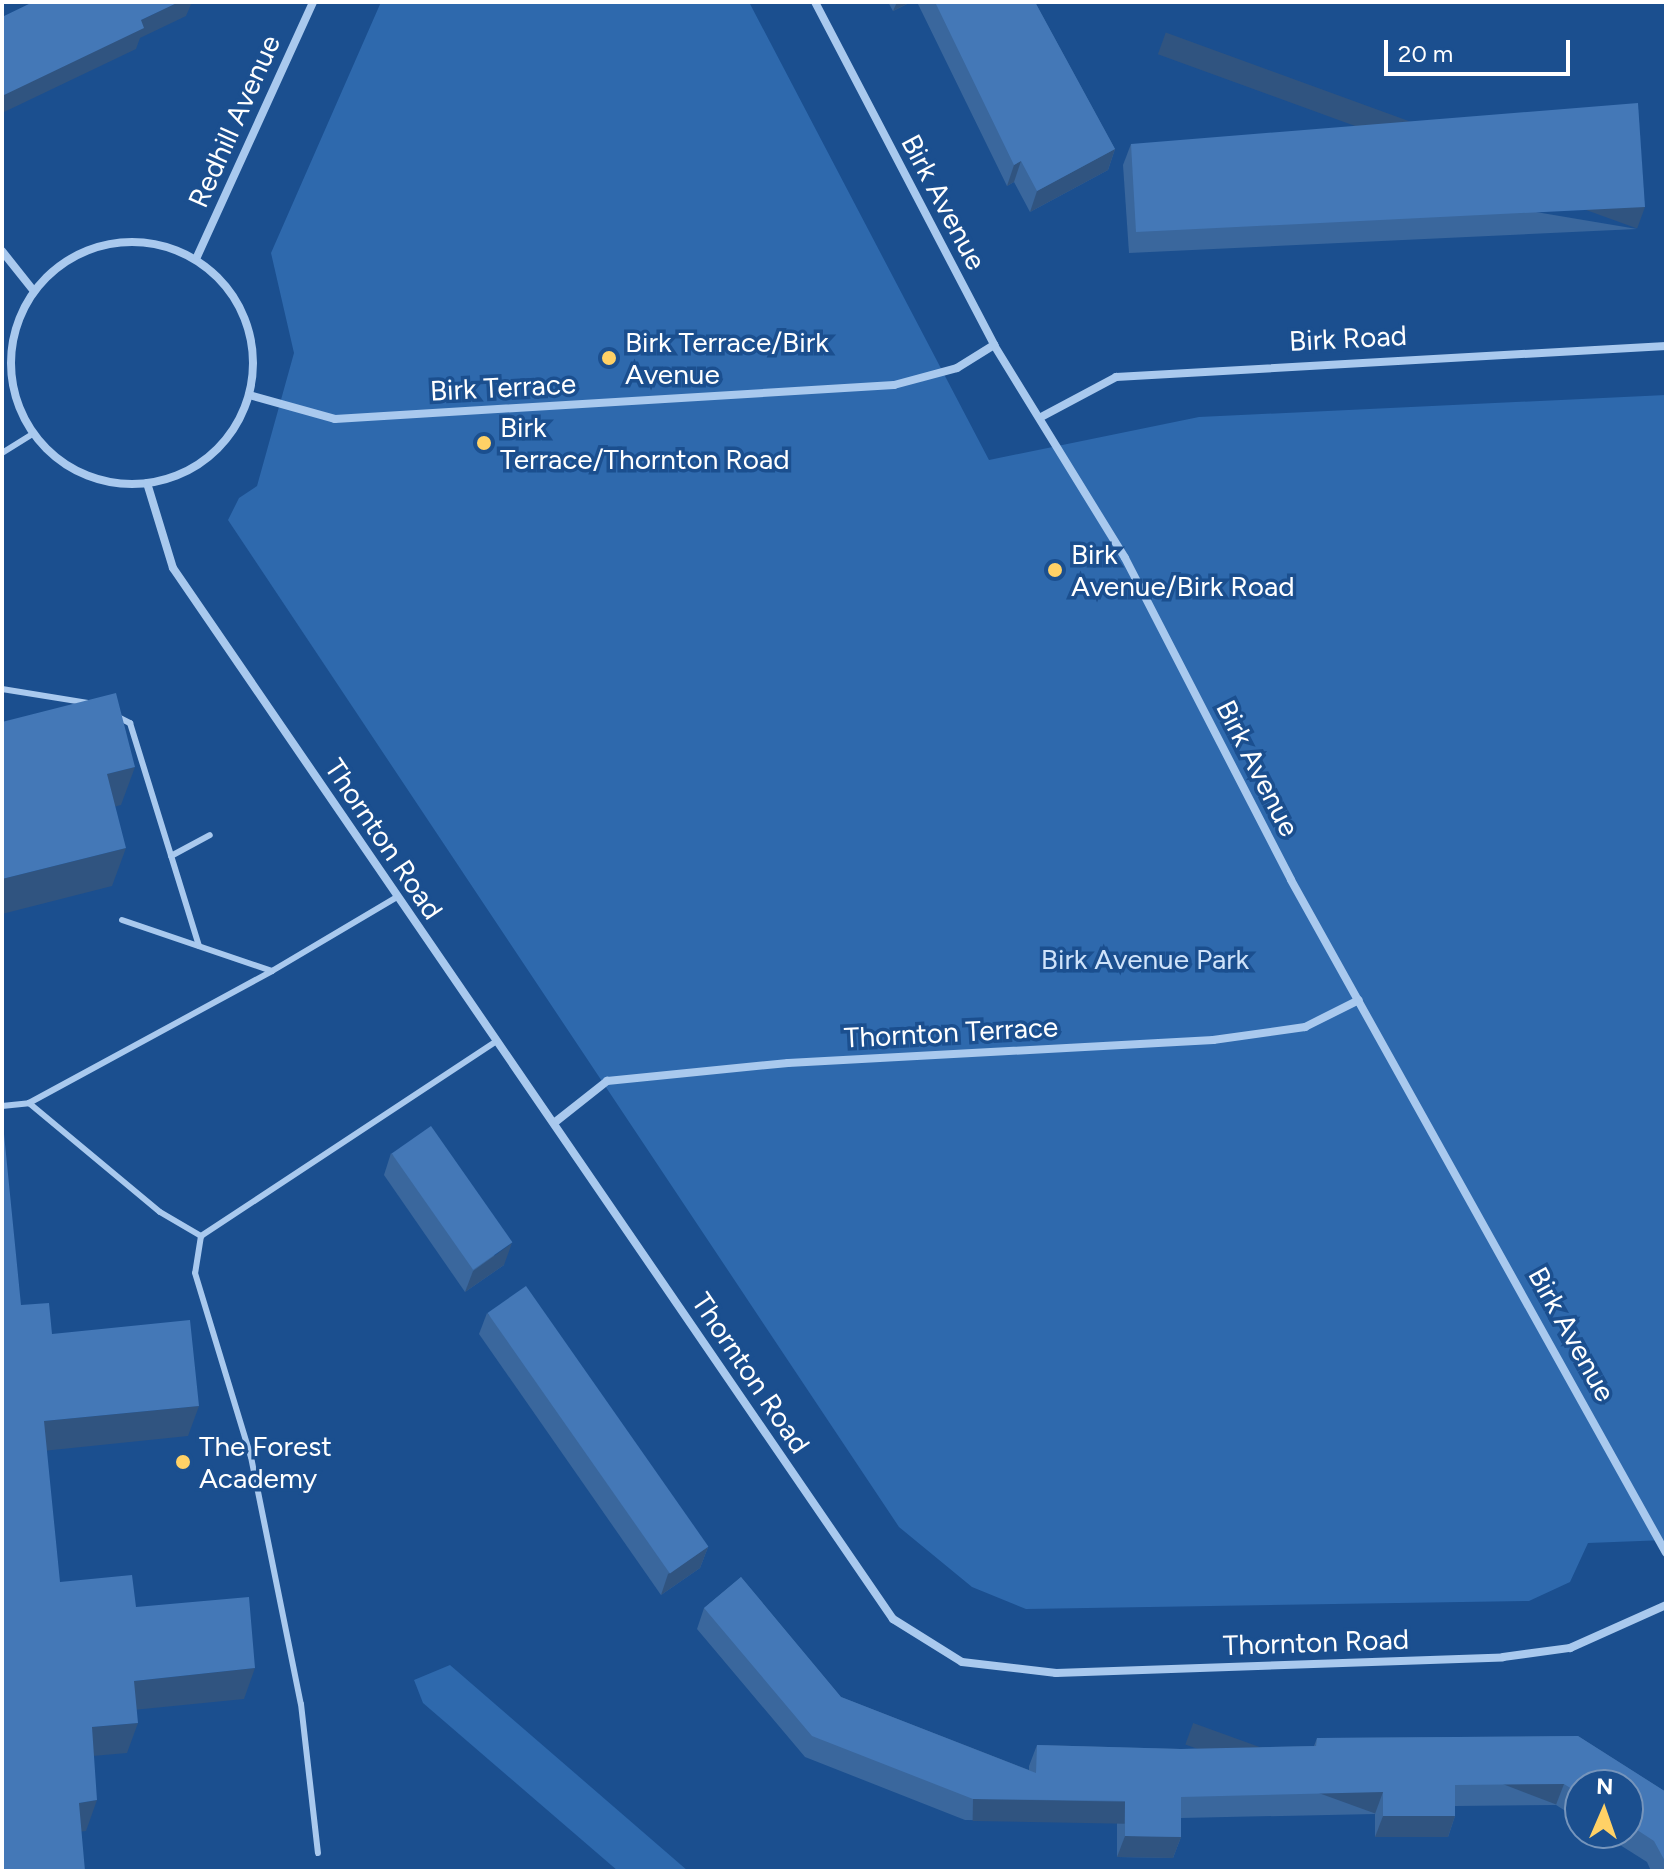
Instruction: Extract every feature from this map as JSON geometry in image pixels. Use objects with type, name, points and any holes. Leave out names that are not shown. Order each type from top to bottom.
[{"type":"street","name":"Redhill Avenue","points":[[196,259],[313,2]]},
{"type":"street","name":"Birk Avenue","points":[[815,2],[994,345],[1043,416],[1359,1000],[1666,1553]]},
{"type":"street","points":[[127,241],[163,244],[196,259],[227,286],[247,323],[249,395],[231,434],[208,458],[147,483],[83,474],[32,434],[15,399],[10,362],[15,325],[33,290],[59,264],[127,241]]},
{"type":"street","points":[[2,251],[33,290]]},
{"type":"street","name":"Birk Terrace","points":[[249,395],[335,419],[894,385],[957,368],[994,345]]},
{"type":"street","name":"Birk Road","points":[[1043,416],[1116,377],[1666,346]]},
{"type":"street","name":"Thornton Road","points":[[147,483],[173,568],[494,1043],[554,1123],[893,1619],[962,1662],[1056,1673],[1503,1657],[1570,1648],[1666,1605]]},
{"type":"street","name":"Thornton Terrace","points":[[554,1123],[607,1081],[788,1063],[1213,1040],[1305,1027],[1359,1000]]},
{"type":"lane","points":[[2,453],[32,434]]},
{"type":"lane","points":[[2,689],[95,704]]},
{"type":"lane","points":[[107,710],[130,723],[199,946]]},
{"type":"lane","points":[[171,856],[210,835]]},
{"type":"lane","points":[[2,1106],[29,1103],[272,971],[397,897]]},
{"type":"lane","points":[[122,920],[272,971]]},
{"type":"lane","points":[[318,1853],[301,1704],[251,1457],[195,1273],[201,1236],[494,1043]]},
{"type":"lane","points":[[29,1103],[160,1212],[201,1236]]},
{"type":"green space","name":"Birk Avenue Park","points":[[381,2],[749,2],[989,460],[1199,417],[1666,395],[1666,1540],[1588,1543],[1570,1582],[1529,1601],[1026,1609],[972,1587],[899,1527],[228,520],[239,498],[257,486],[294,353],[271,253]]},
{"type":"green space","points":[[450,1665],[688,1871],[618,1871],[423,1703],[414,1680]]},
{"type":"building","points":[[33,2],[179,2],[141,20],[144,28],[2,96],[2,17]]},
{"type":"building","points":[[935,2],[1035,2],[1115,149],[1037,191],[1021,161],[1014,165]]},
{"type":"building","points":[[1638,103],[1645,207],[1136,232],[1131,144]]},
{"type":"building","points":[[116,693],[135,767],[107,774],[126,848],[2,879],[2,722]]},
{"type":"building","points":[[431,1126],[512,1242],[473,1270],[392,1154]]},
{"type":"building","points":[[2,1134],[21,1305],[49,1303],[52,1334],[190,1320],[199,1406],[44,1421],[60,1582],[132,1575],[136,1607],[249,1597],[255,1668],[134,1681],[138,1723],[92,1727],[97,1800],[79,1803],[85,1871],[2,1871]]},
{"type":"building","points":[[526,1286],[708,1546],[670,1573],[487,1313]]},
{"type":"building","points":[[741,1577],[841,1697],[1036,1773],[1037,1745],[1181,1749],[1316,1746],[1317,1738],[1578,1736],[1630,1769],[1564,1769],[1564,1784],[1455,1785],[1455,1816],[1383,1816],[1383,1792],[1181,1797],[1181,1837],[1125,1836],[1125,1801],[973,1799],[812,1736],[704,1608]]},
{"type":"building","points":[[1644,1778],[1666,1792],[1666,1863],[1654,1841],[1644,1834]]},
{"type":"place","name":"Birk Terrace/Birk Avenue","points":[[609,358]]},
{"type":"place","name":"Birk Terrace/Thornton Road","points":[[484,443]]},
{"type":"place","name":"Birk Avenue/Birk Road","points":[[1055,570]]},
{"type":"place","name":"The Forest Academy","points":[[183,1462]]}]
